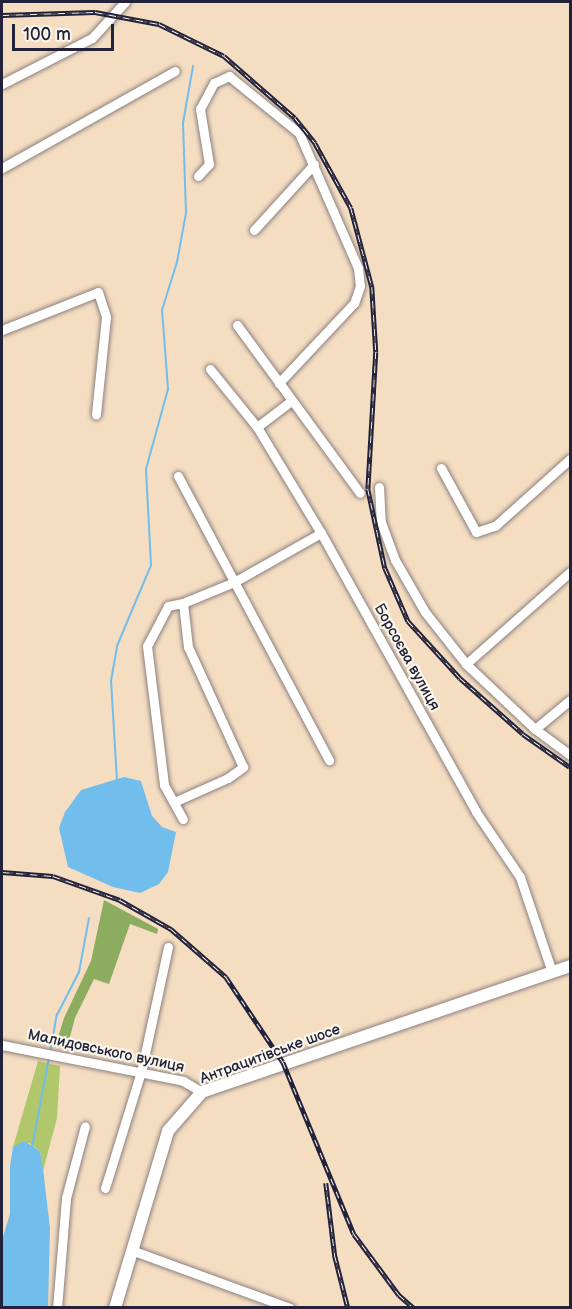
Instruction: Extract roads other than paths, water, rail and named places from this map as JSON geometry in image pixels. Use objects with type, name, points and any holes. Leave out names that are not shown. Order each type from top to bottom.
[{"type":"main road","name":"Антрацитівське шосе","points":[[115,1308],[134,1251],[168,1131],[202,1092],[570,966]]},
{"type":"street","points":[[2,84],[92,38],[125,2]]},
{"type":"street","points":[[2,168],[176,71]]},
{"type":"street","points":[[198,176],[208,164],[200,108],[214,83],[229,76],[299,133],[358,268],[360,286],[354,303],[279,383]]},
{"type":"street","points":[[254,230],[314,164]]},
{"type":"street","points":[[2,330],[98,292],[106,317],[96,414]]},
{"type":"street","points":[[237,325],[360,493]]},
{"type":"street","name":"Борсоєва вулиця","points":[[210,369],[257,427],[321,533],[476,812],[520,877],[552,972]]},
{"type":"street","points":[[257,427],[291,400]]},
{"type":"street","points":[[441,468],[476,532],[495,526],[570,459]]},
{"type":"street","points":[[178,476],[328,760]]},
{"type":"street","points":[[379,487],[381,522],[395,560],[425,612],[466,664],[535,729],[570,755]]},
{"type":"street","points":[[183,819],[163,776],[147,646],[168,606],[183,603],[234,582],[321,533]]},
{"type":"street","points":[[466,664],[570,573]]},
{"type":"street","points":[[174,802],[228,778],[243,767],[188,646],[181,612],[183,603]]},
{"type":"street","points":[[535,729],[570,700]]},
{"type":"street","points":[[105,1188],[141,1072],[168,947]]},
{"type":"street","name":"Малидовського вулиця","points":[[2,1045],[183,1081],[202,1092]]},
{"type":"street","points":[[57,1308],[66,1198],[85,1126]]},
{"type":"street","points":[[134,1251],[290,1308]]},
{"type":"water","points":[[124,777],[141,781],[152,816],[162,827],[176,832],[168,872],[159,884],[140,893],[113,887],[68,867],[59,828],[65,812],[81,790]]},
{"type":"water","points":[[24,1141],[40,1151],[43,1169],[50,1228],[48,1307],[2,1307],[2,1240],[10,1214],[10,1166],[13,1147]]},
{"type":"waterway","points":[[117,781],[111,681],[117,646],[151,565],[146,469],[168,389],[162,310],[177,262],[186,213],[183,123],[193,66]]},
{"type":"waterway","points":[[50,1053],[57,1015],[79,972],[89,918]]},
{"type":"waterway","points":[[32,1147],[49,1058]]},
{"type":"railway","points":[[2,15],[95,12],[159,24],[224,56],[295,118],[315,143],[351,208],[372,287],[376,352],[368,489],[385,568],[408,621],[460,678],[523,734],[570,767]]},
{"type":"railway","points":[[2,872],[53,876],[120,900],[171,929],[226,977],[283,1062],[354,1234],[399,1295],[414,1308]]},
{"type":"railway","points":[[326,1183],[335,1256],[348,1308]]}]
